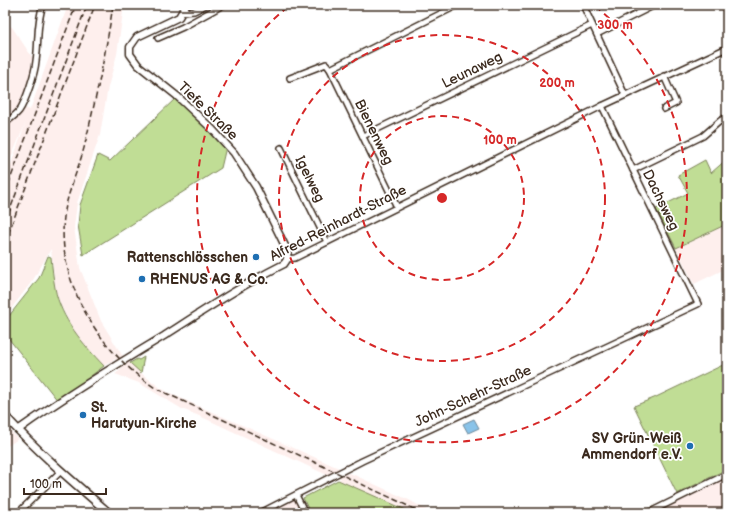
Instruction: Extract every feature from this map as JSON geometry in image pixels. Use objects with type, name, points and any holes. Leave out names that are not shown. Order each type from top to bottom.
[{"type":"main road","points":[[5,416],[61,471],[109,513]]},
{"type":"street","points":[[5,123],[14,117],[22,106],[34,70],[36,60],[37,30],[43,5]]},
{"type":"street","points":[[186,5],[183,12],[194,10],[206,5]]},
{"type":"street","points":[[158,38],[183,27],[223,5]]},
{"type":"street","points":[[290,78],[326,64],[330,69],[458,5]]},
{"type":"street","points":[[583,5],[625,95]]},
{"type":"street","points":[[597,34],[655,5]]},
{"type":"street","name":"Tiefe Straße","points":[[183,12],[175,20],[137,37],[130,46],[130,54],[139,66],[177,96],[213,130],[234,153],[256,187],[285,246],[288,259]]},
{"type":"street","name":"Leunaweg","points":[[363,136],[592,24]]},
{"type":"street","name":"Alfred-Reinhardt-Straße","points":[[18,430],[82,386],[238,290],[284,264],[288,259],[295,258],[602,106],[727,48]]},
{"type":"street","name":"Bienenweg","points":[[330,69],[397,207]]},
{"type":"street","points":[[664,76],[676,103],[664,109]]},
{"type":"street","name":"Dachsweg","points":[[602,106],[698,304]]},
{"type":"street","points":[[633,170],[703,136],[720,121],[727,117]]},
{"type":"street","name":"Igelweg","points":[[281,148],[327,242]]},
{"type":"street","name":"John-Schehr-Straße","points":[[260,513],[369,458],[698,304]]},
{"type":"street","points":[[18,513],[61,471]]},
{"type":"street","points":[[648,513],[727,474]]},
{"type":"street","points":[[296,495],[305,513]]},
{"type":"shaded area","points":[[68,5],[124,5],[117,54],[108,87],[100,135],[77,203],[74,227],[80,268],[101,321],[122,355],[141,373],[162,389],[341,469],[338,470],[347,474],[350,473],[409,500],[432,513],[413,513],[338,480],[341,478],[331,473],[327,475],[182,409],[139,383],[115,374],[123,368],[115,359],[104,366],[84,346],[74,332],[61,306],[55,289],[51,249],[33,280],[5,317],[5,181],[26,122],[5,172],[5,24],[12,27],[32,57],[31,72],[20,106],[30,110]]},
{"type":"shaded area","points":[[727,224],[727,268],[694,284],[676,248]]},
{"type":"shaded area","points":[[5,424],[18,439],[5,448]]},
{"type":"shaded area","points":[[727,474],[727,513],[648,513]]},
{"type":"shaded area","points":[[296,495],[305,513],[260,513]]},
{"type":"green space","points":[[176,98],[226,147],[221,168],[83,255],[78,225],[80,205],[98,155],[110,161]]},
{"type":"green space","points":[[727,159],[727,224],[676,248],[656,209],[688,193],[678,175],[705,160],[711,173]]},
{"type":"green space","points":[[48,256],[51,257],[55,288],[62,310],[81,340],[104,366],[58,401],[5,334],[5,321],[39,278]]},
{"type":"green space","points":[[144,357],[141,373],[130,363]]},
{"type":"green space","name":"SV Grün-Weiß Ammendorf e.V.","points":[[725,364],[727,368],[727,469],[677,494],[634,406]]},
{"type":"green space","points":[[338,480],[413,513],[310,513],[303,498]]},
{"type":"water","points":[[474,419],[479,428],[468,433],[463,424]]},
{"type":"railway","points":[[5,193],[76,5]]},
{"type":"railway","points":[[5,223],[87,5]]},
{"type":"railway","points":[[5,242],[95,5]]},
{"type":"railway","points":[[113,5],[104,58],[89,127],[64,217],[63,242],[67,267],[75,292],[87,315],[101,337],[118,357],[137,375],[157,389],[422,513]]},
{"type":"place","name":"Rattenschlösschen","points":[[256,257]]},
{"type":"place","name":"RHENUS AG & Co.","points":[[142,279]]},
{"type":"place","name":"St. Harutyun-Kirche","points":[[83,415]]},
{"type":"place","name":"SV Grün-Weiß Ammendorf e.V.","points":[[690,446]]}]
